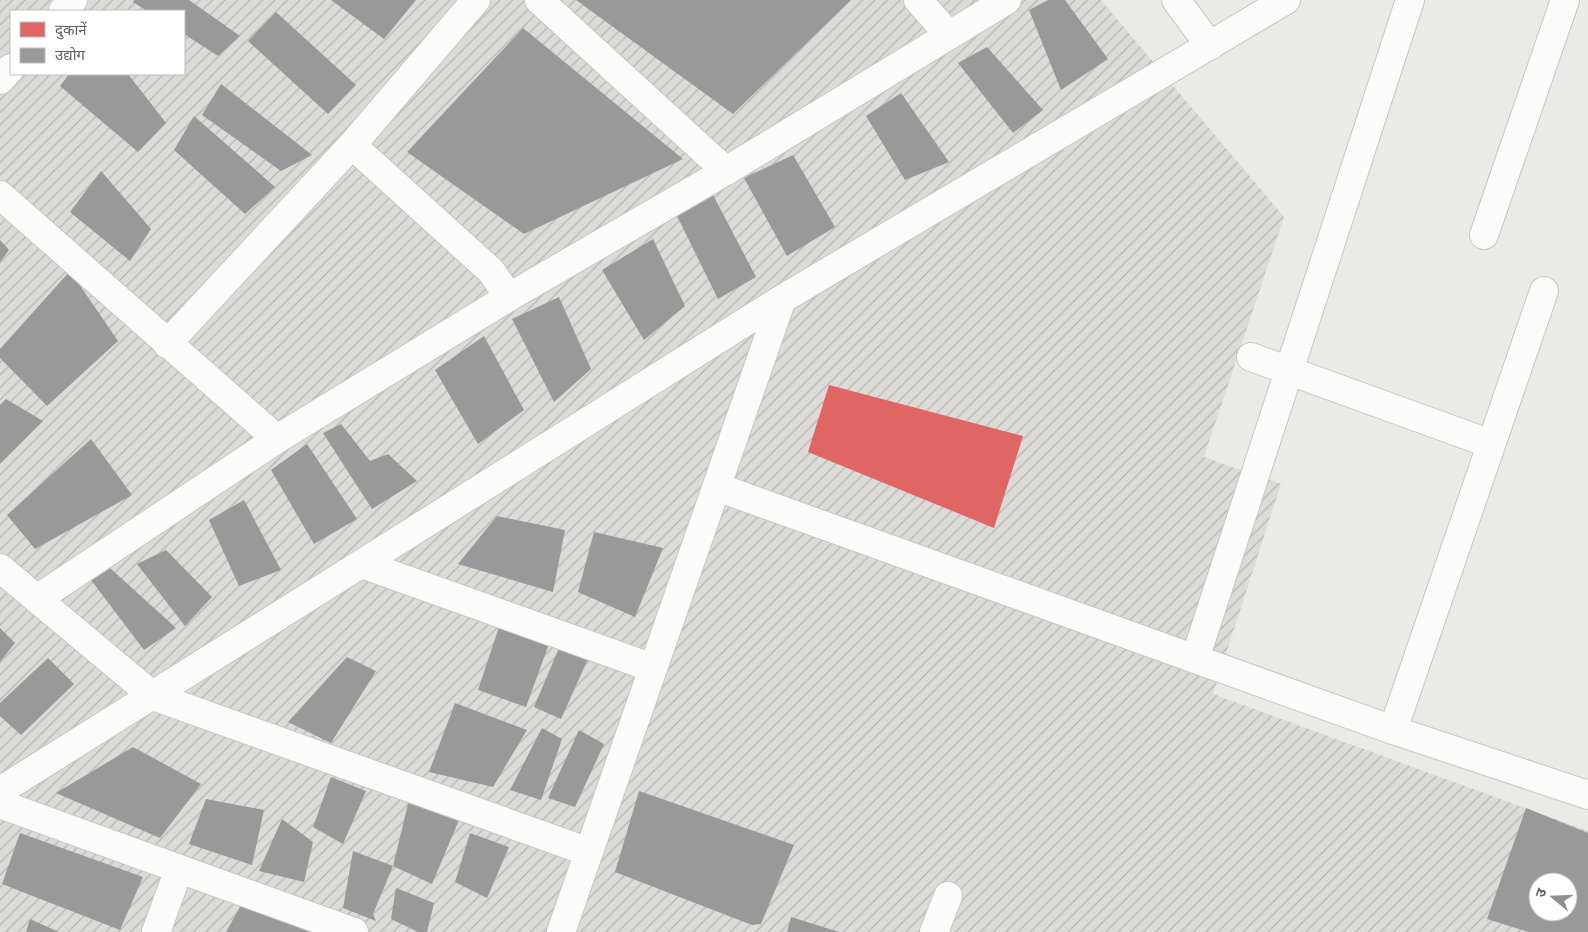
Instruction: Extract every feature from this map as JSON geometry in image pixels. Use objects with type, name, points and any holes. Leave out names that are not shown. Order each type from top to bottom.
[{"type":"street","points":[[64,10],[73,0]]},
{"type":"street","points":[[167,344],[352,145],[476,0]]},
{"type":"street","points":[[539,0],[726,170]]},
{"type":"street","points":[[918,0],[948,34]]},
{"type":"street","points":[[37,599],[277,439],[509,297],[726,170],[1007,0]]},
{"type":"street","points":[[1176,0],[1210,46]]},
{"type":"street","points":[[0,791],[782,299],[1286,0]]},
{"type":"street","points":[[1195,659],[1410,0]]},
{"type":"street","points":[[1484,235],[1565,0]]},
{"type":"street","points":[[352,145],[491,271],[509,297]]},
{"type":"street","points":[[0,195],[277,439]]},
{"type":"street","points":[[1393,730],[1544,291]]},
{"type":"street","points":[[561,932],[782,299]]},
{"type":"street","points":[[1251,357],[1491,444]]},
{"type":"street","points":[[717,487],[1393,730],[1588,795]]},
{"type":"street","points":[[362,564],[653,668]]},
{"type":"street","points":[[0,568],[153,696],[589,852]]},
{"type":"street","points":[[0,804],[354,932]]},
{"type":"street","points":[[156,932],[179,869]]},
{"type":"street","points":[[934,932],[948,896]]},
{"type":"shaded area","points":[[0,0],[1101,0],[1284,217],[1204,457],[1281,484],[1213,694],[1588,831],[1588,932],[0,932]]},
{"type":"building: दुकानें","points":[[829,385],[1023,436],[994,528],[808,452]]},
{"type":"building: उद्योग","points":[[134,0],[189,0],[240,36],[218,56],[185,35],[185,10],[145,10],[133,2]]},
{"type":"building: उद्योग","points":[[331,0],[416,0],[384,39]]},
{"type":"building: उद्योग","points":[[576,0],[851,0],[733,114]]},
{"type":"building: उद्योग","points":[[1048,0],[1065,0],[1108,59],[1061,90],[1029,10]]},
{"type":"building: उद्योग","points":[[276,12],[356,85],[328,114],[248,41]]},
{"type":"building: उद्योग","points":[[523,28],[683,159],[524,234],[407,152]]},
{"type":"building: उद्योग","points":[[987,47],[1043,110],[1013,133],[958,63]]},
{"type":"building: उद्योग","points":[[68,75],[129,75],[166,123],[138,152],[60,86]]},
{"type":"building: उद्योग","points":[[221,84],[312,155],[281,171],[202,115]]},
{"type":"building: उद्योग","points":[[901,93],[949,162],[905,180],[866,116]]},
{"type":"building: उद्योग","points":[[194,116],[275,187],[245,214],[174,150]]},
{"type":"building: उद्योग","points":[[793,155],[835,227],[787,256],[744,178]]},
{"type":"building: उद्योग","points":[[101,171],[151,229],[130,261],[70,212]]},
{"type":"building: उद्योग","points":[[712,193],[756,277],[718,299],[676,214]]},
{"type":"building: उद्योग","points":[[653,239],[685,306],[644,340],[602,270]]},
{"type":"building: उद्योग","points":[[0,240],[9,250],[0,262]]},
{"type":"building: उद्योग","points":[[70,271],[118,341],[47,406],[0,358],[0,349]]},
{"type":"building: उद्योग","points":[[559,297],[591,369],[554,402],[512,319]]},
{"type":"building: उद्योग","points":[[484,336],[524,410],[478,444],[435,370]]},
{"type":"building: उद्योग","points":[[6,399],[43,421],[0,464],[0,405]]},
{"type":"building: उद्योग","points":[[341,424],[370,461],[388,454],[417,481],[372,509],[323,433]]},
{"type":"building: उद्योग","points":[[91,439],[132,495],[35,549],[7,515]]},
{"type":"building: उद्योग","points":[[307,444],[357,519],[314,544],[271,470]]},
{"type":"building: उद्योग","points":[[244,500],[281,570],[239,586],[209,520]]},
{"type":"building: उद्योग","points":[[497,516],[565,530],[553,592],[458,564]]},
{"type":"building: उद्योग","points":[[594,532],[663,548],[635,617],[578,592]]},
{"type":"building: उद्योग","points":[[166,550],[212,597],[185,626],[137,564]]},
{"type":"building: उद्योग","points":[[110,568],[176,628],[144,650],[91,580]]},
{"type":"building: उद्योग","points":[[500,624],[550,641],[526,707],[478,690]]},
{"type":"building: उद्योग","points":[[0,628],[15,643],[0,662]]},
{"type":"building: उद्योग","points":[[559,648],[588,659],[561,719],[534,707]]},
{"type":"building: उद्योग","points":[[347,657],[376,671],[331,743],[288,722]]},
{"type":"building: उद्योग","points":[[48,658],[74,684],[21,735],[0,716],[0,703]]},
{"type":"building: उद्योग","points":[[455,703],[527,730],[493,787],[429,772]]},
{"type":"building: उद्योग","points":[[542,728],[562,739],[541,800],[510,790]]},
{"type":"building: उद्योग","points":[[579,730],[604,744],[575,807],[548,798]]},
{"type":"building: उद्योग","points":[[133,747],[201,784],[160,838],[56,793]]},
{"type":"building: उद्योग","points":[[331,777],[366,791],[343,844],[313,827]]},
{"type":"building: उद्योग","points":[[639,791],[794,845],[761,924],[752,925],[615,872]]},
{"type":"building: उद्योग","points":[[206,799],[264,810],[252,865],[189,844]]},
{"type":"building: उद्योग","points":[[409,800],[459,820],[432,884],[393,866]]},
{"type":"building: उद्योग","points":[[1526,808],[1588,833],[1588,932],[1528,932],[1487,919]]},
{"type":"building: उद्योग","points":[[282,819],[313,842],[304,882],[259,871]]},
{"type":"building: उद्योग","points":[[20,833],[143,877],[120,930],[2,884]]},
{"type":"building: उद्योग","points":[[470,833],[509,847],[487,898],[455,882]]},
{"type":"building: उद्योग","points":[[353,851],[393,866],[373,914],[376,921],[343,908]]},
{"type":"building: उद्योग","points":[[396,888],[434,903],[427,932],[418,932],[391,919]]},
{"type":"building: उद्योग","points":[[241,905],[312,932],[226,932]]},
{"type":"building: उद्योग","points":[[791,917],[839,932],[787,932]]},
{"type":"building: उद्योग","points":[[30,919],[59,932],[26,932]]}]
